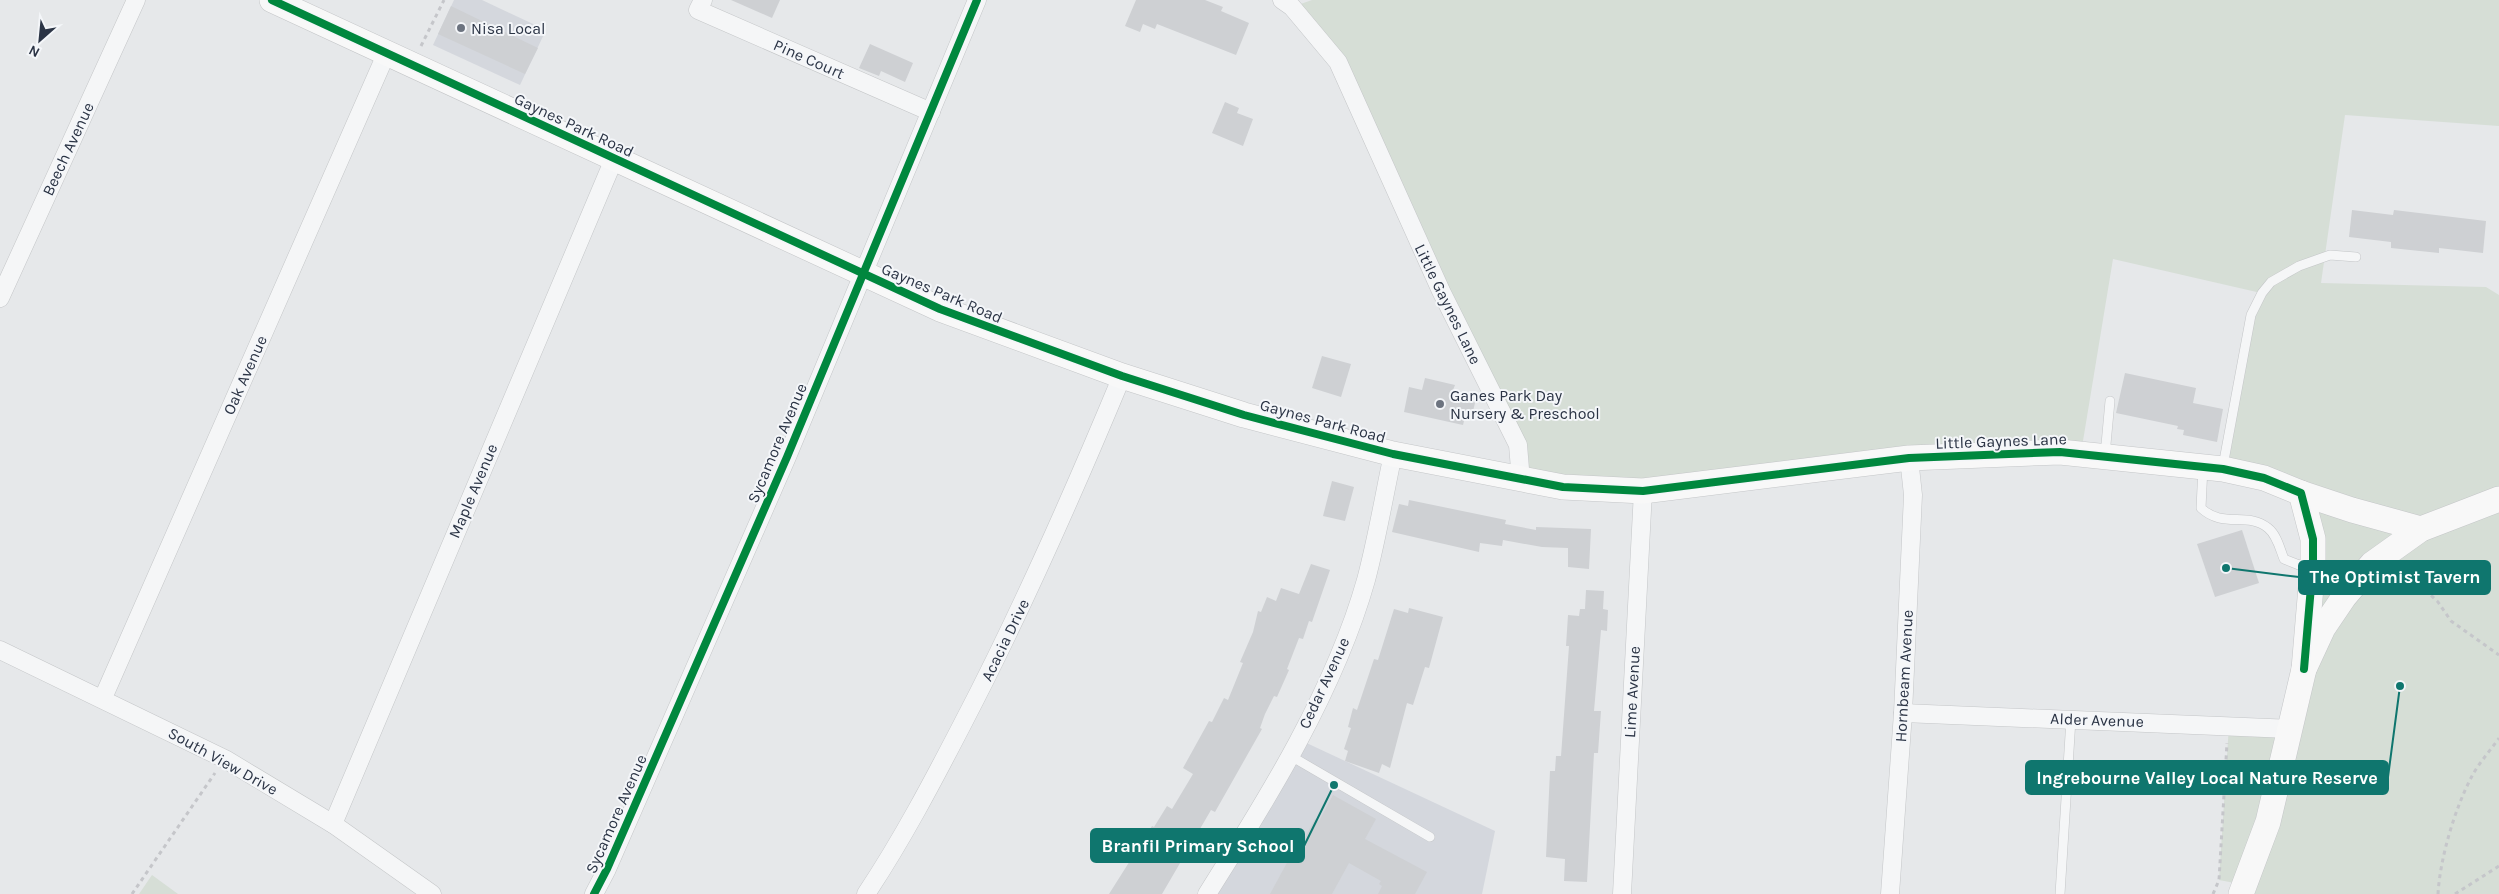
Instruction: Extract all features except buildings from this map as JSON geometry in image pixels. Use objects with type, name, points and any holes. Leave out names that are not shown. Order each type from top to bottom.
[{"type":"street","name":"Beech Avenue","points":[[0,298],[136,0]]},
{"type":"street","name":"Gaynes Park Road","points":[[272,0],[410,62],[614,159],[940,309],[1122,376],[1244,415],[1393,454],[1521,481]]},
{"type":"street","name":"Pine Court","points":[[703,0],[698,10],[931,112]]},
{"type":"street","name":"Sycamore Avenue","points":[[594,894],[608,869],[709,638],[977,0]]},
{"type":"street","name":"Little Gaynes Lane","points":[[1282,0],[1292,7],[1338,62],[1441,291],[1518,445],[1521,481],[1603,491],[1643,491],[1909,458],[2060,452],[2105,455],[2213,468],[2264,478],[2352,510],[2421,529]]},
{"type":"street","name":"Oak Avenue","points":[[103,698],[387,52]]},
{"type":"street","name":"Maple Avenue","points":[[333,824],[614,159]]},
{"type":"street","name":"Acacia Drive","points":[[866,894],[928,792],[1004,645],[1067,509],[1122,376]]},
{"type":"street","name":"Cedar Avenue","points":[[1207,894],[1289,755],[1336,662],[1366,581],[1393,454]]},
{"type":"street","name":"Hornbeam Avenue","points":[[1890,894],[1903,713],[1914,495],[1909,458]]},
{"type":"street","name":"Lime Avenue","points":[[1622,894],[1643,491]]},
{"type":"street","points":[[2241,894],[2268,822],[2304,669],[2313,563],[2313,539],[2301,493]]},
{"type":"street","points":[[2304,669],[2323,628],[2344,597],[2372,564],[2421,529],[2499,499]]},
{"type":"street","name":"South View Drive","points":[[0,650],[103,698],[225,759],[333,824],[432,894]]},
{"type":"street","name":"Alder Avenue","points":[[1903,713],[2291,729]]},
{"type":"lane","points":[[2313,563],[2299,565],[2284,559],[2276,538],[2269,528],[2256,521],[2211,517],[2201,508],[2213,468],[2251,315],[2262,293],[2270,282],[2299,266],[2330,255],[2356,257]]},
{"type":"lane","points":[[2105,455],[2110,401]]},
{"type":"lane","points":[[2060,894],[2071,719]]},
{"type":"lane","points":[[1289,755],[1430,837]]},
{"type":"path","points":[[410,62],[425,40],[444,0]]},
{"type":"path","points":[[2387,553],[2438,602],[2451,621],[2499,655]]},
{"type":"path","points":[[2212,894],[2219,880],[2229,725]]},
{"type":"path","points":[[2438,894],[2444,854],[2459,804],[2473,775],[2499,738]]},
{"type":"path","points":[[132,894],[225,759]]},
{"type":"path","points":[[2455,894],[2499,866]]},
{"type":"shaded area","points":[[454,0],[482,0],[546,30],[520,85],[433,45]]},
{"type":"shaded area","points":[[1312,0],[2499,0],[2499,126],[2345,115],[2321,283],[2486,287],[2499,295],[2499,894],[2241,894],[2245,885],[2219,880],[2229,725],[2291,729],[2304,669],[2301,493],[2223,469],[2251,315],[2261,293],[2113,259],[2081,453],[1693,486],[1521,481],[1518,445],[1338,62],[1292,7]]},
{"type":"shaded area","points":[[1298,739],[1495,831],[1482,894],[1205,894]]},
{"type":"shaded area","points":[[152,875],[178,894],[139,894]]},
{"type":"cycle path","points":[[272,0],[940,309],[1122,376],[1244,415],[1393,454],[1563,487],[1643,491],[1909,458],[2060,452],[2223,469],[2264,478],[2301,493],[2313,539],[2313,563],[2304,669]]},
{"type":"cycle path","points":[[594,894],[607,869],[787,457],[977,0]]},
{"type":"place","name":"Nisa Local","points":[[461,28]]},
{"type":"place","name":"Ganes Park Day Nursery & Preschool","points":[[1440,404]]},
{"type":"place","name":"The Optimist Tavern","points":[[2226,568]]},
{"type":"place","name":"Ingrebourne Valley Local Nature Reserve","points":[[2400,686]]},
{"type":"place","name":"Branfil Primary School","points":[[1334,785]]}]
